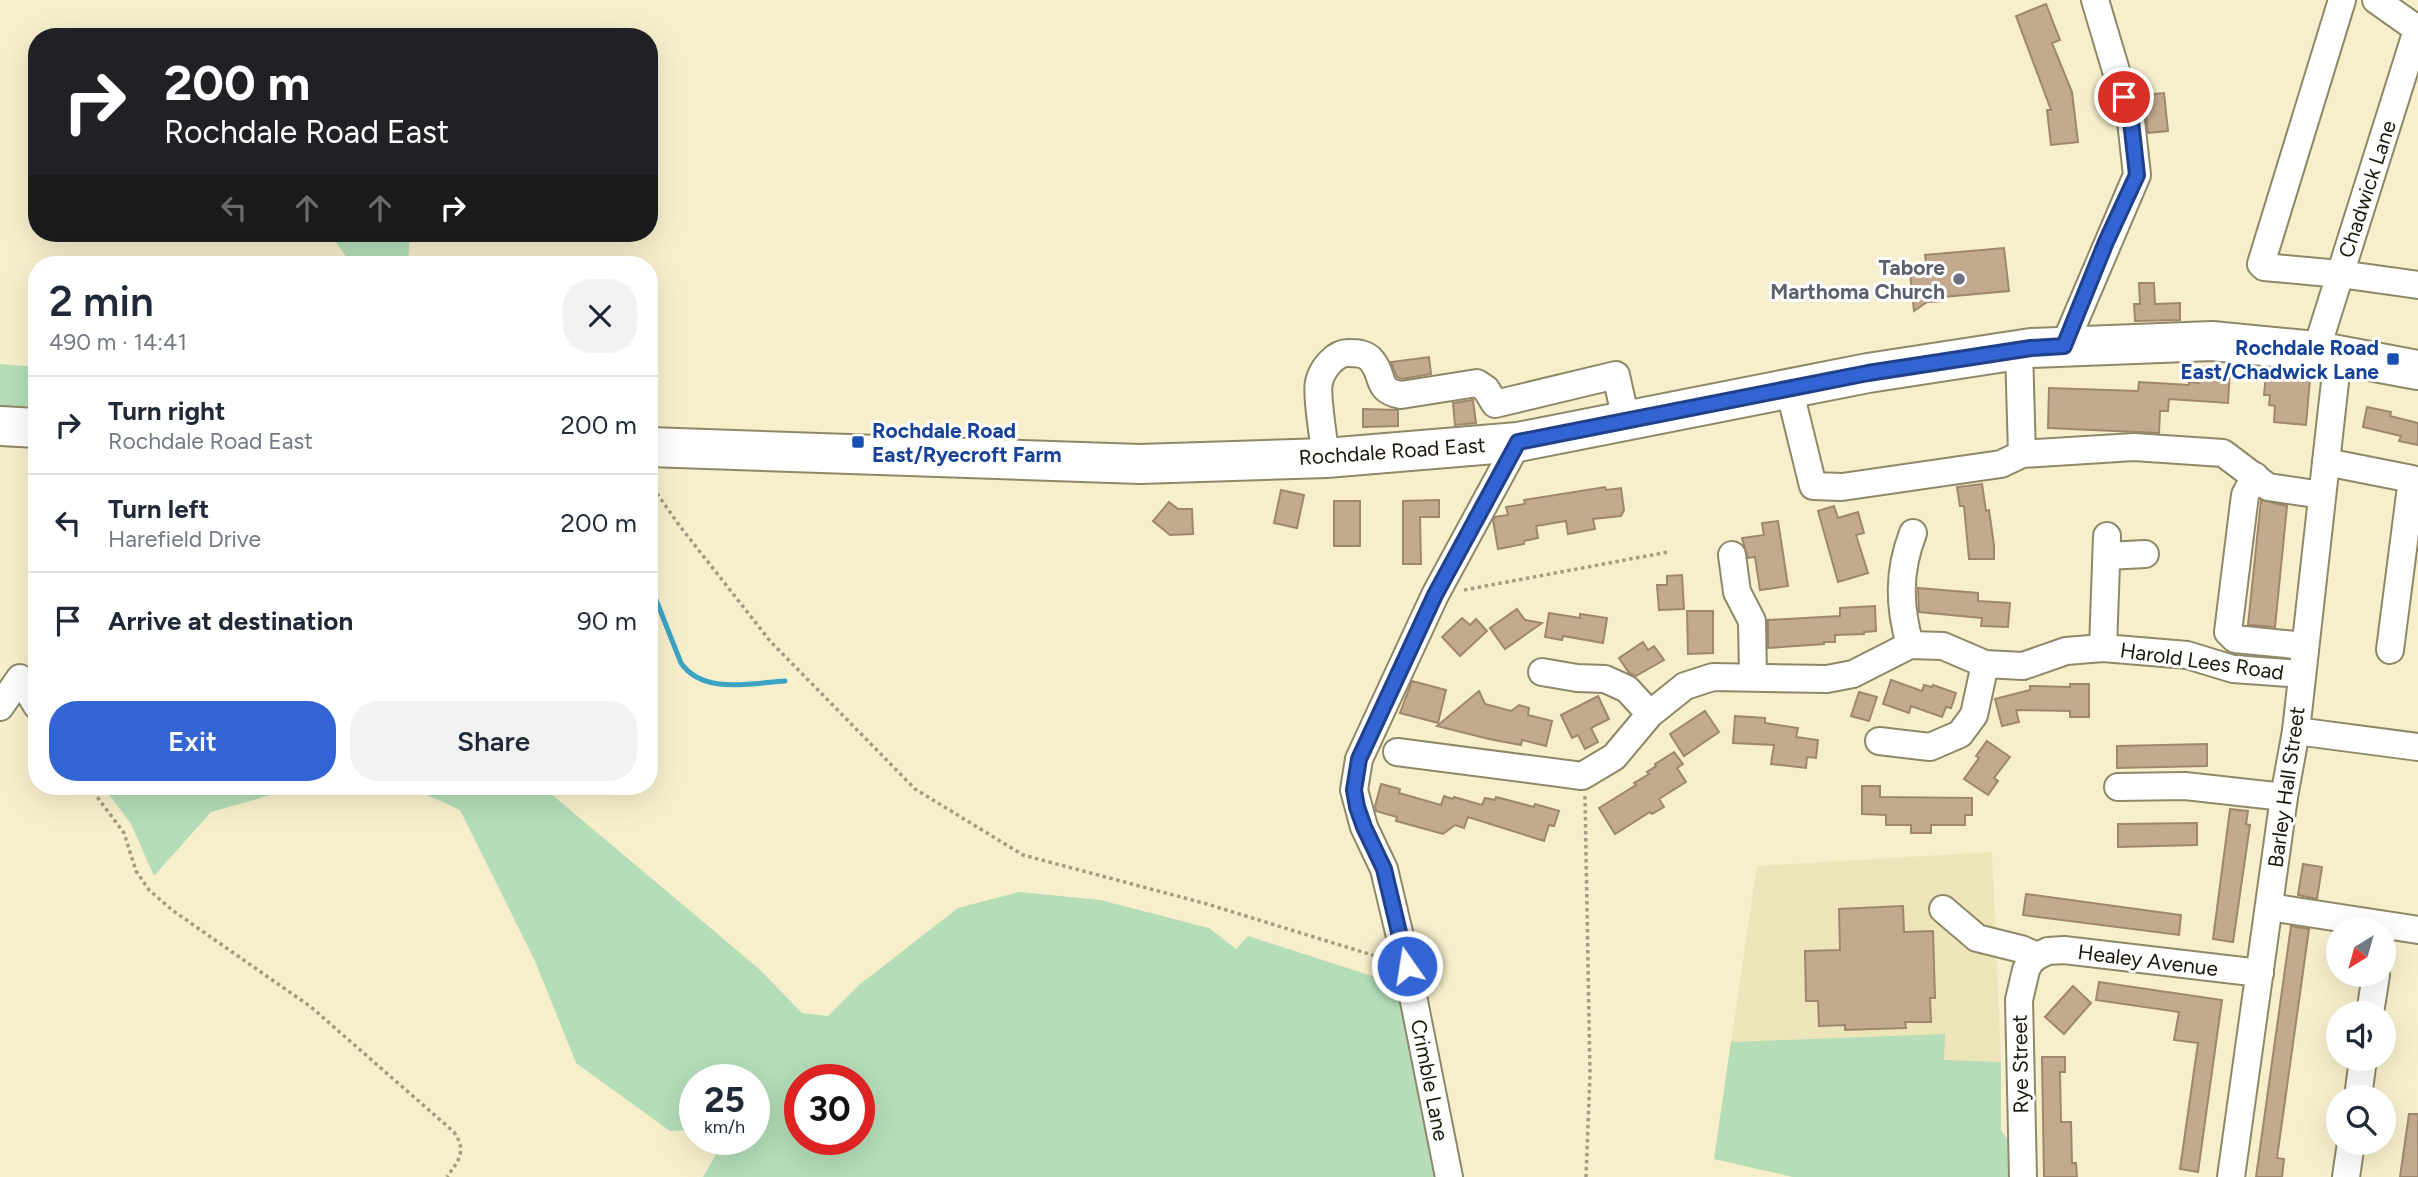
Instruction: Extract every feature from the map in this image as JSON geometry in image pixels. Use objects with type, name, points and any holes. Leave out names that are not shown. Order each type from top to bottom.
[{"type":"highway","name":"Rochdale Road East","points":[[658,447],[1140,464],[1326,458],[1518,442],[1868,373],[2019,350],[2064,346],[2212,341],[2327,353],[2418,370]]},
{"type":"highway","points":[[0,426],[28,428]]},
{"type":"street","points":[[2064,346],[2106,242],[2137,175],[2131,121],[2095,0]]},
{"type":"street","points":[[2342,0],[2260,260],[2264,267],[2418,285]]},
{"type":"street","points":[[2376,0],[2416,40]]},
{"type":"street","name":"Chadwick Lane","points":[[2327,353],[2340,274],[2416,40]]},
{"type":"street","points":[[2019,350],[2022,454]]},
{"type":"street","points":[[1326,458],[1319,382],[1329,363],[1341,353],[1361,353],[1372,361],[1383,387],[1390,393],[1401,395],[1477,383],[1486,388],[1496,404],[1616,375],[1626,420]]},
{"type":"street","name":"Barley Hall Street","points":[[2231,1177],[2302,674],[2326,462],[2327,353]]},
{"type":"street","points":[[1789,388],[1813,486],[1842,487],[2001,464],[2022,454],[2134,447],[2223,453],[2268,487],[2322,495]]},
{"type":"street","name":"Crimble Lane","points":[[1450,1177],[1407,966],[1384,869],[1364,827],[1354,790],[1359,759],[1435,595],[1518,442]]},
{"type":"street","points":[[2326,462],[2412,478],[2390,650]]},
{"type":"street","points":[[2255,476],[2245,495],[2228,632],[2235,639],[2305,646]]},
{"type":"street","points":[[1910,645],[1902,617],[1901,582],[1913,532]]},
{"type":"street","points":[[2103,648],[2107,546],[2145,554]]},
{"type":"street","points":[[1732,555],[1737,592],[1752,621],[1753,677]]},
{"type":"street","name":"Harold Lees Road","points":[[1583,783],[1614,757],[1650,715],[1685,686],[1713,677],[1827,679],[1853,674],[1910,645],[1943,646],[1985,663],[2023,666],[2066,651],[2103,648],[2188,655],[2233,669],[2302,674]]},
{"type":"street","points":[[1879,741],[1930,747],[1959,734],[1974,715],[1985,663]]},
{"type":"street","points":[[1542,673],[1605,679],[1627,689],[1650,715]]},
{"type":"street","points":[[0,707],[20,678],[28,691]]},
{"type":"street","points":[[2295,731],[2418,747]]},
{"type":"street","points":[[1398,752],[1583,783]]},
{"type":"street","points":[[2118,787],[2185,786],[2284,797]]},
{"type":"street","points":[[2269,907],[2326,917]]},
{"type":"street","points":[[1943,909],[1977,938],[2021,949],[2037,956]]},
{"type":"street","points":[[2396,928],[2418,930]]},
{"type":"street","name":"Healey Avenue","points":[[2037,956],[2048,951],[2064,950],[2260,973]]},
{"type":"street","name":"Rye Street","points":[[2023,1177],[2019,1000],[2026,970],[2037,956]]},
{"type":"street","points":[[2346,1177],[2349,1155]]},
{"type":"path","points":[[658,495],[771,641],[915,789],[1023,855],[1207,904],[1407,966]]},
{"type":"path","points":[[1435,595],[1668,552]]},
{"type":"path","points":[[1583,783],[1590,1073],[1586,1177]]},
{"type":"path","points":[[96,795],[124,834],[136,871],[149,890],[172,910],[311,1007],[454,1132],[461,1143],[461,1153],[447,1177]]},
{"type":"shaded area","points":[[1992,852],[2001,1062],[2001,1130],[2012,1146],[1793,1177],[1714,1159],[1757,866]]},
{"type":"green space","points":[[336,242],[409,242],[409,256],[346,256]]},
{"type":"green space","points":[[0,364],[28,366],[28,415],[0,414]]},
{"type":"green space","points":[[110,795],[270,795],[211,812],[154,876],[131,824]]},
{"type":"green space","points":[[427,795],[552,795],[758,968],[802,1013],[828,1016],[859,985],[958,908],[1019,892],[1100,900],[1209,928],[1236,949],[1248,936],[1403,986],[1438,1177],[703,1177],[716,1155],[770,1155],[770,1064],[679,1064],[679,1131],[670,1131],[576,1063],[535,961],[460,810]]},
{"type":"green space","points":[[1945,1034],[1944,1060],[2001,1062],[2001,1130],[2012,1146],[2011,1177],[1793,1177],[1714,1159],[1731,1042]]},
{"type":"building","points":[[2046,4],[2060,40],[2052,43],[2072,92],[2078,142],[2051,145],[2047,110],[2051,110],[2016,16]]},
{"type":"building","points":[[2164,93],[2168,131],[2148,133],[2144,95]]},
{"type":"building","name":"Tabore Marthoma Church","points":[[2004,248],[2009,291],[1943,297],[1943,301],[1927,302],[1914,311],[1910,273],[1926,262],[1925,255]]},
{"type":"building","points":[[2139,283],[2154,283],[2155,304],[2180,303],[2180,320],[2135,321],[2134,304],[2140,304]]},
{"type":"building","points":[[1429,357],[1431,374],[1402,379],[1397,377],[1391,362]]},
{"type":"building","points":[[2200,367],[2230,369],[2228,403],[2169,399],[2168,411],[2160,411],[2159,433],[2048,428],[2049,388],[2138,391],[2139,382],[2189,385],[2189,382],[2199,383]]},
{"type":"building","points":[[2266,374],[2310,379],[2306,425],[2274,422],[2275,406],[2269,405],[2270,395],[2264,395]]},
{"type":"building","points":[[1473,400],[1476,423],[1455,425],[1453,403]]},
{"type":"building","points":[[2367,407],[2391,412],[2390,416],[2418,423],[2418,445],[2399,441],[2401,436],[2363,427]]},
{"type":"building","points":[[1363,409],[1398,410],[1398,426],[1363,427]]},
{"type":"building","points":[[1982,484],[1986,511],[1989,510],[1994,559],[1969,559],[1964,506],[1960,506],[1957,487]]},
{"type":"building","points":[[1605,487],[1606,490],[1621,488],[1624,510],[1621,516],[1593,519],[1595,529],[1568,534],[1566,521],[1536,526],[1538,538],[1498,549],[1493,520],[1495,517],[1508,515],[1506,507],[1525,504],[1524,500]]},
{"type":"building","points":[[1281,490],[1304,495],[1297,528],[1274,523]]},
{"type":"building","points":[[1439,500],[1439,517],[1420,517],[1421,564],[1403,564],[1403,501]]},
{"type":"building","points":[[2261,500],[2287,506],[2275,627],[2248,625]]},
{"type":"building","points":[[1334,501],[1360,501],[1360,546],[1334,546]]},
{"type":"building","points":[[1169,502],[1178,509],[1192,509],[1193,534],[1170,535],[1153,521]]},
{"type":"building","points":[[1834,506],[1838,518],[1858,512],[1864,533],[1856,535],[1868,573],[1838,582],[1818,511]]},
{"type":"building","points":[[1778,521],[1788,586],[1760,590],[1755,557],[1748,558],[1742,538],[1764,535],[1762,523]]},
{"type":"building","points":[[1682,575],[1684,609],[1659,610],[1657,585],[1667,585],[1667,576]]},
{"type":"building","points":[[1918,588],[1978,593],[1978,601],[2010,603],[2008,627],[1981,626],[1982,618],[1919,612]]},
{"type":"building","points":[[1875,606],[1876,631],[1835,635],[1835,642],[1824,644],[1768,648],[1768,620],[1840,616],[1840,608]]},
{"type":"building","points":[[1517,609],[1525,620],[1542,623],[1505,649],[1490,628]]},
{"type":"building","points":[[1687,611],[1713,611],[1713,653],[1688,654]]},
{"type":"building","points":[[1549,613],[1580,618],[1580,614],[1607,618],[1603,643],[1563,636],[1562,640],[1545,637]]},
{"type":"building","points":[[1462,618],[1470,625],[1476,619],[1487,631],[1460,656],[1442,637]]},
{"type":"building","points":[[1643,642],[1648,650],[1654,646],[1664,660],[1636,676],[1629,673],[1619,658]]},
{"type":"building","points":[[1891,680],[1922,691],[1924,685],[1933,685],[1956,693],[1951,708],[1946,707],[1942,717],[1911,706],[1909,713],[1883,704]]},
{"type":"building","points":[[1412,681],[1446,690],[1438,723],[1400,713]]},
{"type":"building","points":[[2070,684],[2089,684],[2089,717],[2070,717],[2070,711],[2016,710],[2019,722],[2002,726],[1995,699],[2030,690],[2030,686],[2070,687]]},
{"type":"building","points":[[1479,691],[1485,704],[1511,711],[1519,705],[1529,708],[1528,715],[1552,721],[1546,746],[1522,740],[1521,745],[1437,726]]},
{"type":"building","points":[[1859,692],[1877,697],[1869,721],[1851,716]]},
{"type":"building","points":[[1598,696],[1609,719],[1591,728],[1598,742],[1585,749],[1578,735],[1572,738],[1561,715]]},
{"type":"building","points":[[1705,711],[1719,732],[1684,756],[1670,734]]},
{"type":"building","points":[[1735,716],[1765,718],[1765,723],[1798,728],[1796,737],[1818,740],[1816,758],[1807,757],[1806,768],[1771,764],[1774,745],[1733,743]]},
{"type":"building","points":[[1987,741],[2010,757],[1994,778],[1998,781],[1988,795],[1964,779]]},
{"type":"building","points":[[2207,744],[2207,766],[2117,768],[2117,746]]},
{"type":"building","points":[[1674,752],[1683,764],[1677,768],[1686,782],[1659,799],[1664,807],[1652,814],[1650,812],[1615,834],[1599,808],[1636,785],[1634,783],[1649,774],[1647,772],[1656,766],[1655,764]]},
{"type":"building","points":[[1381,784],[1400,789],[1399,793],[1441,805],[1444,796],[1482,805],[1485,798],[1495,800],[1496,797],[1559,811],[1554,826],[1549,825],[1544,841],[1468,817],[1464,828],[1455,825],[1443,834],[1396,821],[1397,817],[1376,811]]},
{"type":"building","points":[[1862,786],[1880,786],[1880,797],[1972,798],[1972,815],[1965,815],[1965,825],[1931,825],[1931,833],[1911,833],[1911,825],[1886,825],[1886,815],[1862,814]]},
{"type":"building","points":[[2230,809],[2248,811],[2246,824],[2250,825],[2233,942],[2213,939]]},
{"type":"building","points":[[2197,823],[2197,845],[2118,847],[2118,824]]},
{"type":"building","points":[[2303,864],[2322,867],[2317,899],[2298,895]]},
{"type":"building","points":[[2026,894],[2181,915],[2179,935],[2023,915]]},
{"type":"building","points":[[1903,906],[1904,932],[1933,931],[1935,998],[1930,998],[1931,1022],[1905,1022],[1906,1028],[1845,1030],[1845,1025],[1819,1026],[1818,1001],[1806,1001],[1805,951],[1840,950],[1839,909]]},
{"type":"building","points":[[2291,926],[2309,929],[2277,1158],[2284,1159],[2282,1177],[2256,1177]]},
{"type":"building","points":[[2099,982],[2222,1000],[2198,1172],[2180,1169],[2198,1043],[2174,1040],[2179,1012],[2096,1000]]},
{"type":"building","points":[[2073,986],[2091,1003],[2064,1034],[2045,1017]]},
{"type":"building","points":[[2042,1057],[2065,1057],[2065,1072],[2060,1072],[2061,1122],[2071,1122],[2072,1163],[2076,1163],[2077,1177],[2044,1177]]},
{"type":"building","points":[[2409,1114],[2418,1114],[2418,1177],[2400,1177]]},
{"type":"waterway","points":[[658,605],[681,663],[690,673],[702,680],[729,685],[785,681]]},
{"type":"place","name":"Tabore Marthoma Church","points":[[1959,279]]},
{"type":"place","name":"Rochdale Road East/Chadwick Lane","points":[[2393,359]]},
{"type":"place","name":"Rochdale Road East/Ryecroft Farm","points":[[858,442]]},
{"type":"route","points":[[1407,966],[1384,869],[1357,807],[1354,790],[1359,759],[1435,595],[1518,442],[1868,373],[2031,348],[2064,346],[2106,242],[2137,175],[2131,121],[2124,97]]}]
